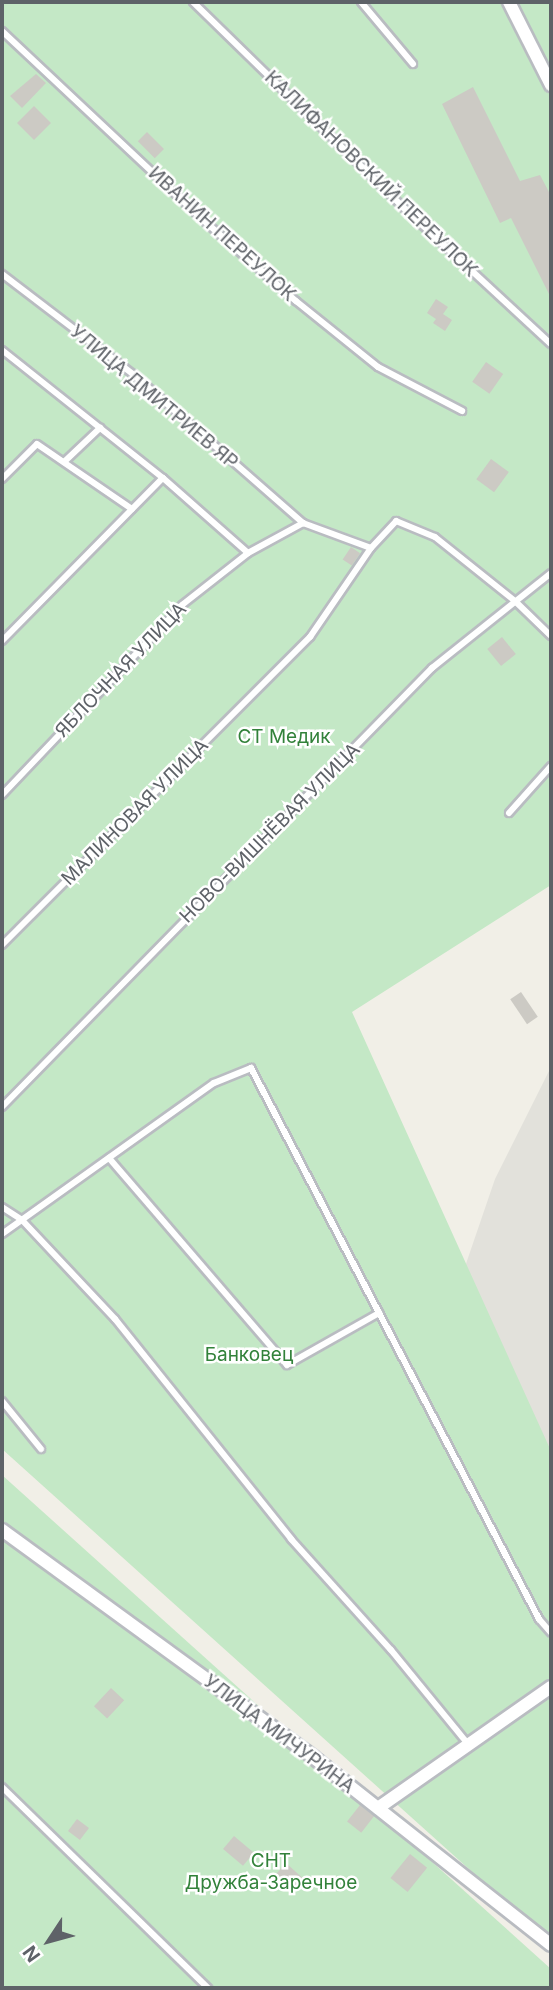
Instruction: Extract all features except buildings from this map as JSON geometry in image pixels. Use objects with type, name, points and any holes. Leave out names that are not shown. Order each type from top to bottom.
[{"type":"street","points":[[509,2],[551,85]]},
{"type":"street","name":"УЛИЦА МИЧУРИНА","points":[[2,1530],[378,1808],[551,1945]]},
{"type":"street","points":[[378,1808],[467,1743],[551,1687]]},
{"type":"lane","name":"КАЛИФАНОВСКИЙ ПЕРЕУЛОК","points":[[193,2],[404,208],[551,344]]},
{"type":"lane","points":[[361,2],[413,64]]},
{"type":"lane","name":"ИВАНИН ПЕРЕУЛОК","points":[[2,30],[210,226],[296,301],[378,367],[462,411]]},
{"type":"lane","name":"УЛИЦА ДМИТРИЕВ ЯР","points":[[2,274],[134,376],[303,523],[371,548]]},
{"type":"lane","points":[[2,350],[163,478],[248,553],[303,523]]},
{"type":"lane","points":[[64,462],[100,428]]},
{"type":"lane","points":[[2,479],[37,444],[132,509]]},
{"type":"lane","points":[[2,641],[163,478]]},
{"type":"lane","points":[[371,548],[396,521],[435,537],[516,602],[551,636]]},
{"type":"lane","name":"МАЛИНОВАЯ УЛИЦА","points":[[2,945],[310,637],[371,548]]},
{"type":"lane","name":"ЯБЛОЧНАЯ УЛИЦА","points":[[2,795],[182,605],[248,553]]},
{"type":"lane","name":"НОВО-ВИШНЁВАЯ УЛИЦА","points":[[2,1107],[432,668],[551,573]]},
{"type":"lane","points":[[509,813],[551,766]]},
{"type":"lane","points":[[2,1234],[215,1083],[251,1068],[292,1140],[343,1247],[539,1619],[551,1633]]},
{"type":"lane","points":[[108,1158],[287,1365],[379,1313]]},
{"type":"lane","points":[[2,1207],[22,1220],[115,1319],[291,1539],[391,1650],[467,1743]]},
{"type":"lane","points":[[2,1401],[41,1449]]},
{"type":"lane","points":[[2,1787],[208,1988]]},
{"type":"shaded area","points":[[551,1067],[551,1576],[430,1369],[495,1179]]},
{"type":"green space","name":"СТ Медик","points":[[7,2],[551,2],[551,885],[352,1012],[551,1451],[551,1943],[2,1449],[2,5]]},
{"type":"green space","name":"СНТ Дружба-Заречное","points":[[2,1475],[551,1969],[551,1988],[2,1988]]},
{"type":"park label","name":"Банковец","points":[[249,1355]]}]
